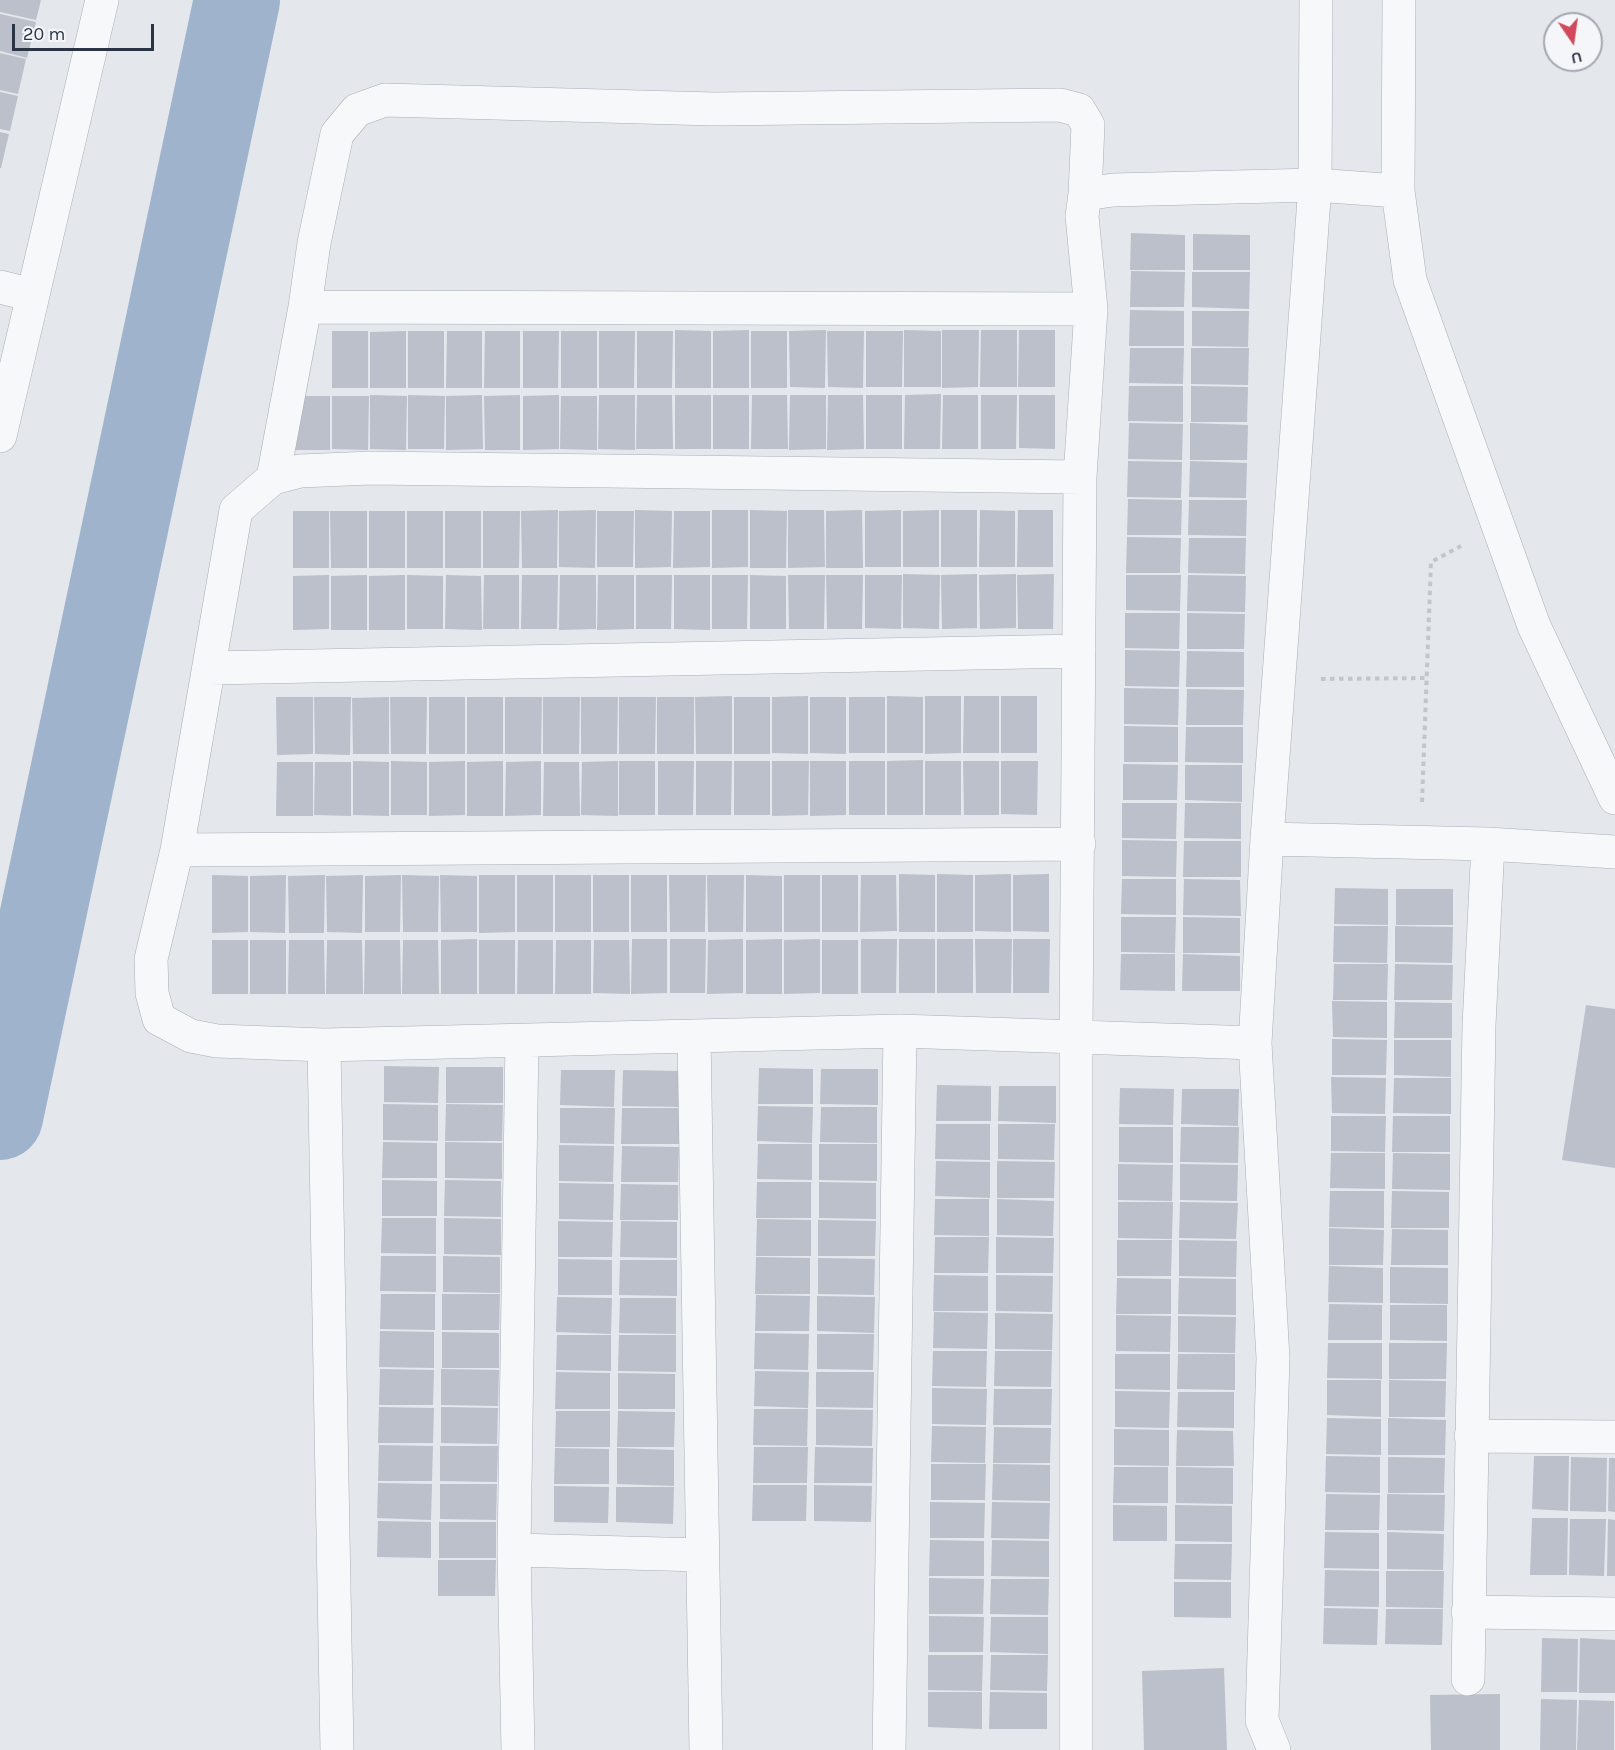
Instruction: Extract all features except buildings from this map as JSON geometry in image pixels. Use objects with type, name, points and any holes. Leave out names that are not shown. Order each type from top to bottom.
[{"type":"street","points":[[0,436],[102,0]]},
{"type":"street","points":[[1274,1750],[1262,1720],[1273,1358],[1256,1042],[1278,679],[1315,184],[1316,0]]},
{"type":"street","points":[[1399,0],[1398,191],[1410,280],[1534,626],[1615,798]]},
{"type":"street","points":[[273,478],[305,307],[314,243],[337,134],[357,110],[385,100],[714,109],[1060,105],[1079,110],[1088,124],[1083,216],[1091,309],[1080,477],[1076,1035],[1076,1750]]},
{"type":"street","points":[[1085,194],[1113,190],[1315,184],[1398,191]]},
{"type":"street","points":[[0,287],[33,295]]},
{"type":"street","points":[[305,307],[1091,309]]},
{"type":"street","points":[[1080,477],[371,468],[300,471],[273,478],[236,510],[177,850],[151,959],[152,993],[159,1018],[191,1036],[217,1041],[324,1045],[900,1031],[1256,1042]]},
{"type":"street","points":[[210,668],[1079,651]]},
{"type":"street","points":[[1267,839],[1488,844],[1615,852]]},
{"type":"street","points":[[177,850],[1079,844]]},
{"type":"street","points":[[1468,1679],[1479,1025],[1488,844]]},
{"type":"street","points":[[889,1750],[900,1031]]},
{"type":"street","points":[[694,1036],[706,1750]]},
{"type":"street","points":[[518,1750],[514,1550],[522,1041]]},
{"type":"street","points":[[324,1045],[337,1750]]},
{"type":"street","points":[[1471,1436],[1615,1437]]},
{"type":"street","points":[[514,1550],[702,1555]]},
{"type":"street","points":[[1468,1612],[1615,1614]]},
{"type":"path","points":[[1421,843],[1425,678],[1431,562],[1460,546],[1502,533]]},
{"type":"path","points":[[1278,679],[1425,678]]},
{"type":"waterway","points":[[0,1117],[237,0]]}]
